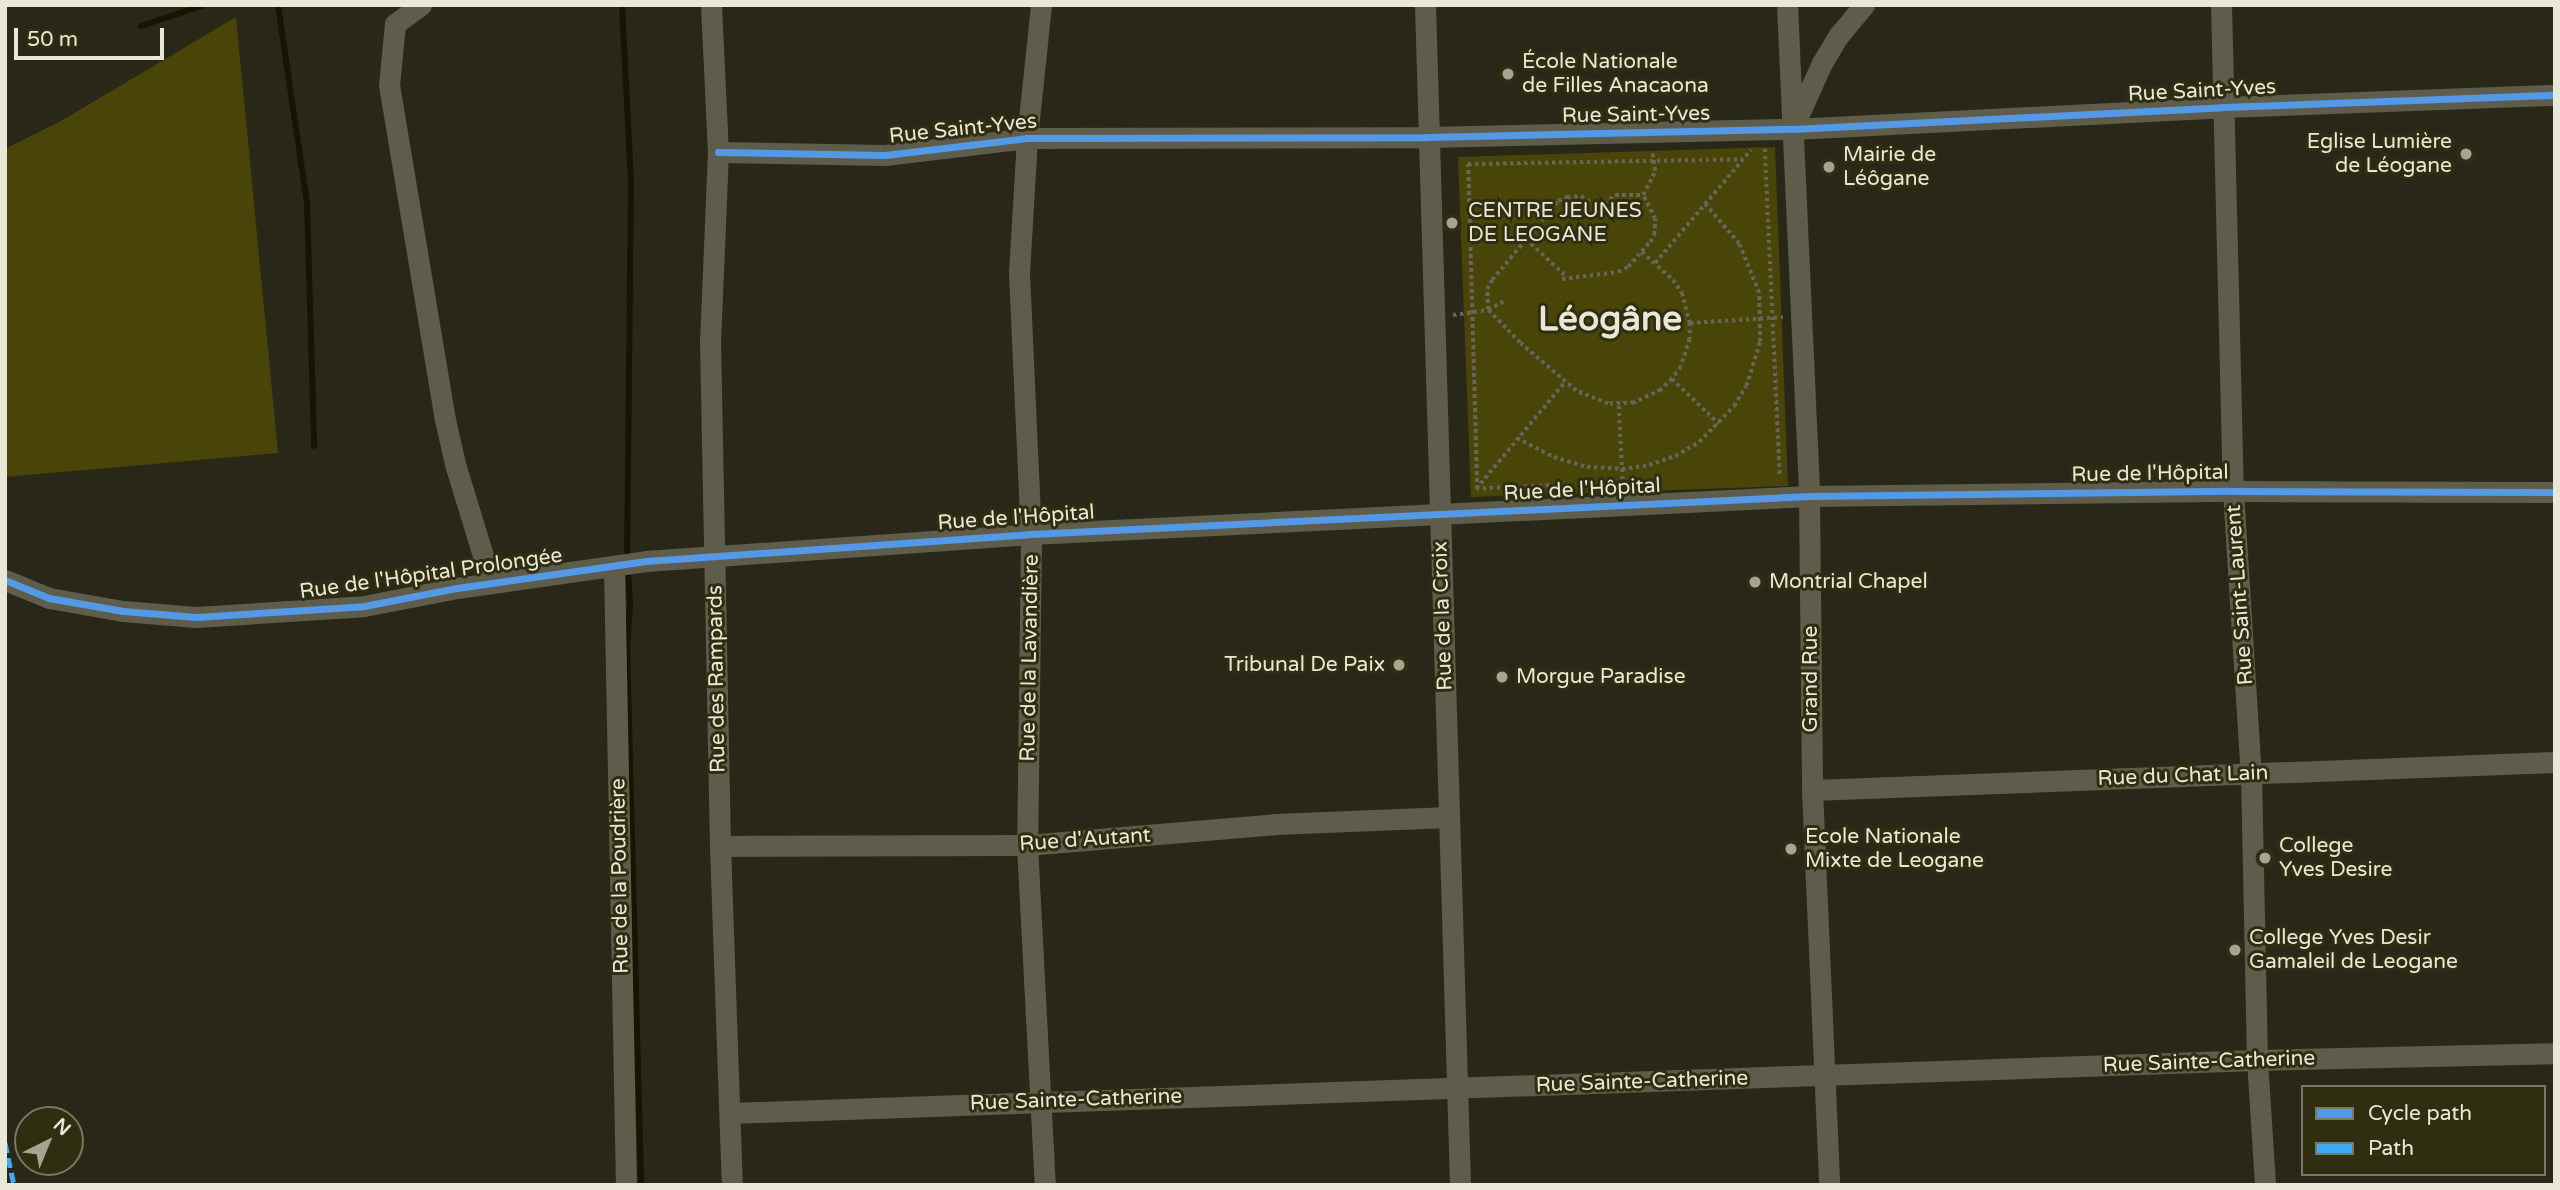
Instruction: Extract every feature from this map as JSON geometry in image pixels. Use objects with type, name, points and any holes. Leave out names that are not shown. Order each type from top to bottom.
[{"type":"street","points":[[421,5],[395,24],[389,85],[444,415],[491,582]]},
{"type":"street","name":"Rue des Rampards","points":[[711,5],[718,152],[710,340],[720,846],[732,1185]]},
{"type":"street","name":"Rue de la Lavandière","points":[[1041,5],[1027,138],[1019,273],[1031,534],[1027,845],[1038,1101],[1045,1185]]},
{"type":"street","name":"Rue de la Croix","points":[[1425,5],[1433,316],[1446,515],[1449,817],[1460,1185]]},
{"type":"street","name":"Grand Rue","points":[[1787,5],[1809,496],[1812,790],[1829,1185]]},
{"type":"street","points":[[1793,129],[1822,63],[1839,35],[1864,5]]},
{"type":"street","name":"Rue Saint-Laurent","points":[[2221,5],[2233,491],[2251,774],[2257,1060],[2265,1185]]},
{"type":"street","name":"Rue Saint-Yves","points":[[718,152],[885,155],[1027,138],[1766,133],[1793,129],[2223,107],[2555,95]]},
{"type":"street","name":"Rue de l'Hôpital","points":[[614,567],[646,561],[1031,534],[1809,496],[2233,491],[2555,492]]},
{"type":"street","name":"Rue de l'Hôpital Prolongée","points":[[5,580],[49,598],[123,611],[195,617],[364,606],[491,582],[614,567]]},
{"type":"street","name":"Rue de la Poudrière","points":[[614,567],[626,1185]]},
{"type":"street","name":"Rue du Chat Lain","points":[[1812,790],[2555,762]]},
{"type":"street","name":"Rue d'Autant","points":[[720,846],[1027,845],[1275,824],[1449,817]]},
{"type":"street","name":"Rue Sainte-Catherine","points":[[730,1113],[2257,1060],[2555,1053]]},
{"type":"path","points":[[1562,279],[1567,276],[1608,276],[1628,267],[1654,235],[1656,227],[1643,195],[1655,171],[1650,132]]},
{"type":"path","points":[[1655,263],[1766,133]]},
{"type":"path","points":[[1766,133],[1780,477],[1767,478]]},
{"type":"path","points":[[1477,489],[1468,164],[1743,159]]},
{"type":"path","points":[[1642,252],[1682,293],[1690,323],[1687,353],[1672,380],[1648,398],[1619,406],[1588,397],[1564,383],[1488,310],[1488,289],[1492,280],[1558,201],[1581,196],[1598,207],[1615,195],[1626,192],[1643,195]]},
{"type":"path","points":[[1517,438],[1554,457],[1587,467],[1622,469],[1649,465],[1675,456],[1699,442],[1720,424],[1746,386],[1760,342],[1761,319],[1751,267],[1724,222],[1705,204]]},
{"type":"path","points":[[1526,239],[1567,276]]},
{"type":"path","points":[[1433,316],[1488,310],[1504,301]]},
{"type":"path","points":[[1690,323],[1801,316]]},
{"type":"path","points":[[1672,380],[1720,424]]},
{"type":"path","points":[[1446,515],[1477,489],[1564,383]]},
{"type":"path","points":[[1619,406],[1624,505]]},
{"type":"path","points":[[1609,484],[1636,483]]},
{"type":"path","points":[[1477,489],[1583,485]]},
{"type":"shaded area","points":[[236,17],[278,453],[5,477],[5,149],[61,121]]},
{"type":"shaded area","points":[[1775,147],[1788,486],[1471,497],[1458,157]]},
{"type":"waterway","points":[[141,26],[204,5]]},
{"type":"waterway","points":[[278,5],[307,203],[314,446]]},
{"type":"waterway","points":[[622,5],[631,182],[627,543],[630,606],[627,645],[641,1185]]},
{"type":"marked path","points":[[5,1143],[14,1185]]},
{"type":"cycle path","points":[[718,152],[885,155],[1027,138],[1427,137],[1793,129],[2223,107],[2555,95]]},
{"type":"cycle path","points":[[5,580],[49,598],[123,611],[196,617],[364,606],[457,588],[646,561],[1031,534],[1809,496],[2233,491],[2555,492]]},
{"type":"place","name":"École Nationale de Filles Anacaona","points":[[1508,74]]},
{"type":"place","name":"Eglise Lumière de Léogane","points":[[2466,154]]},
{"type":"place","name":"Mairie de Léôgane","points":[[1829,167]]},
{"type":"place","name":"CENTRE JEUNES DE LEOGANE","points":[[1452,223]]},
{"type":"place","name":"Montrial Chapel","points":[[1755,582]]},
{"type":"place","name":"Tribunal De Paix","points":[[1399,665]]},
{"type":"place","name":"Morgue Paradise","points":[[1502,677]]},
{"type":"place","name":"Ecole Nationale Mixte de Leogane","points":[[1791,849]]},
{"type":"place","name":"College Yves Desire","points":[[2265,858]]},
{"type":"place","name":"College Yves Desir Gamaleil de Leogane","points":[[2235,950]]},
{"type":"district","name":"Léogâne","points":[[1610,319]]}]
